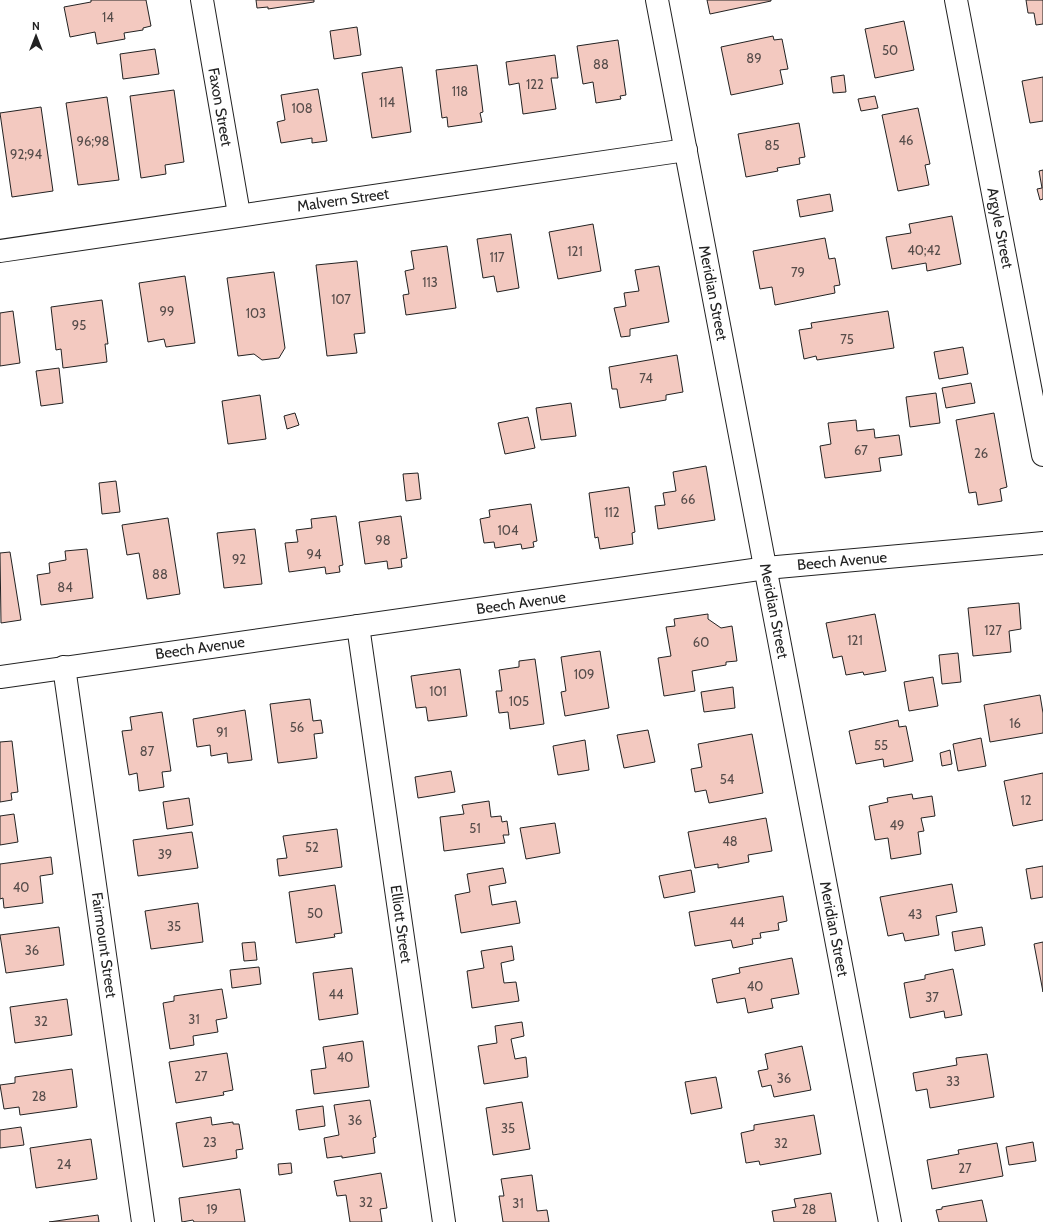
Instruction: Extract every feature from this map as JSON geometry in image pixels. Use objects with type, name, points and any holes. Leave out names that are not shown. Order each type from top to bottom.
[{"type":"street","name":"Faxon Street","points":[[202,0],[239,214]]},
{"type":"street","name":"Meridian Street","points":[[657,0],[890,1222]]},
{"type":"street","name":"Argyle Street","points":[[956,0],[1043,455]]},
{"type":"street","name":"Malvern Street","points":[[0,250],[686,150]]},
{"type":"street","name":"Beech Avenue","points":[[0,677],[766,568],[1043,543]]},
{"type":"street","name":"Elliott Street","points":[[358,626],[444,1222]]},
{"type":"street","name":"Fairmount Street","points":[[64,668],[143,1222]]},
{"type":"building","points":[[91,0],[146,0],[151,26],[143,28],[143,30],[124,33],[125,39],[97,44],[95,32],[70,37],[64,7],[91,2]]},
{"type":"building","points":[[256,0],[314,0],[314,2],[268,9],[268,7],[257,8]]},
{"type":"building","points":[[707,0],[771,0],[771,1],[710,14]]},
{"type":"building","points":[[1026,0],[1043,0],[1043,24],[1036,25],[1034,13],[1028,13]]},
{"type":"building","points":[[904,21],[914,70],[875,78],[865,29]]},
{"type":"building","points":[[357,27],[361,55],[334,59],[330,31]]},
{"type":"building","points":[[773,36],[774,40],[782,39],[788,69],[780,70],[783,84],[731,95],[721,47]]},
{"type":"building","points":[[618,40],[626,95],[620,96],[621,99],[596,103],[593,82],[583,84],[577,46]]},
{"type":"building","points":[[155,49],[159,74],[123,79],[120,54]]},
{"type":"building","points":[[555,55],[558,78],[551,78],[556,109],[523,114],[519,83],[509,85],[506,62]]},
{"type":"building","points":[[477,65],[483,112],[480,113],[482,122],[448,127],[447,117],[442,118],[436,70]]},
{"type":"building","points":[[402,67],[411,132],[372,138],[362,73]]},
{"type":"building","points":[[844,75],[846,92],[833,93],[831,77]]},
{"type":"building","points":[[1043,77],[1043,121],[1030,123],[1022,81]]},
{"type":"building","points":[[318,89],[327,141],[312,143],[312,138],[281,143],[277,122],[285,120],[281,95]]},
{"type":"building","points":[[174,90],[184,162],[165,165],[166,174],[141,178],[130,96]]},
{"type":"building","points":[[875,96],[878,108],[861,111],[858,99]]},
{"type":"building","points":[[107,97],[119,180],[78,185],[66,103]]},
{"type":"building","points":[[41,107],[53,191],[12,197],[0,113]]},
{"type":"building","points":[[918,108],[930,164],[925,165],[929,185],[898,191],[882,115]]},
{"type":"building","points":[[799,123],[805,157],[799,158],[800,164],[777,168],[778,171],[746,177],[738,134]]},
{"type":"building","points":[[1043,170],[1043,199],[1040,200],[1037,189],[1042,188],[1039,171]]},
{"type":"building","points":[[830,194],[833,211],[800,217],[797,200]]},
{"type":"building","points":[[952,216],[961,264],[927,271],[926,263],[892,269],[886,237],[911,233],[909,224]]},
{"type":"building","points":[[593,224],[601,271],[558,279],[549,232]]},
{"type":"building","points":[[511,234],[519,288],[497,292],[494,276],[483,278],[477,239]]},
{"type":"building","points":[[825,238],[829,259],[835,258],[840,285],[834,286],[835,293],[775,305],[772,287],[760,289],[753,251]]},
{"type":"building","points":[[447,246],[456,308],[406,315],[403,295],[409,294],[405,271],[414,269],[411,251]]},
{"type":"building","points":[[357,261],[365,333],[354,334],[357,353],[327,356],[316,265]]},
{"type":"building","points":[[659,266],[669,322],[630,329],[630,336],[621,337],[614,308],[626,306],[624,293],[639,291],[635,270]]},
{"type":"building","points":[[274,272],[285,348],[279,358],[262,360],[254,354],[238,356],[227,278]]},
{"type":"building","points":[[185,276],[195,343],[166,347],[164,339],[148,342],[139,283]]},
{"type":"building","points":[[102,300],[108,344],[105,344],[107,362],[63,368],[61,349],[56,350],[51,307]]},
{"type":"building","points":[[13,311],[20,363],[0,366],[0,313]]},
{"type":"building","points":[[888,311],[894,348],[817,360],[816,356],[804,359],[799,330],[812,328],[811,323]]},
{"type":"building","points":[[963,347],[968,374],[939,379],[934,352]]},
{"type":"building","points":[[677,355],[683,392],[666,395],[666,400],[620,408],[617,389],[612,389],[609,367]]},
{"type":"building","points":[[59,368],[63,403],[41,406],[36,371]]},
{"type":"building","points":[[971,383],[975,403],[946,408],[942,388]]},
{"type":"building","points":[[936,393],[940,423],[910,427],[906,397]]},
{"type":"building","points":[[260,395],[266,439],[228,444],[222,401]]},
{"type":"building","points":[[571,403],[576,436],[541,440],[536,408]]},
{"type":"building","points":[[295,413],[299,425],[287,429],[284,416]]},
{"type":"building","points":[[994,413],[1007,487],[1000,489],[1002,501],[978,505],[976,492],[969,493],[956,420]]},
{"type":"building","points":[[528,417],[535,448],[505,454],[498,423]]},
{"type":"building","points":[[856,420],[857,431],[874,429],[875,438],[899,435],[902,455],[879,458],[881,471],[825,478],[820,446],[831,444],[828,423]]},
{"type":"building","points":[[706,466],[715,520],[658,529],[655,506],[665,505],[663,493],[676,491],[673,472]]},
{"type":"building","points":[[418,473],[421,499],[406,501],[403,474]]},
{"type":"building","points":[[116,481],[120,512],[102,514],[99,483]]},
{"type":"building","points":[[629,487],[635,532],[632,533],[633,544],[600,549],[598,537],[595,538],[589,493]]},
{"type":"building","points":[[531,504],[537,541],[533,542],[534,547],[522,549],[521,544],[495,548],[494,542],[484,543],[480,519],[490,517],[489,510]]},
{"type":"building","points":[[336,516],[343,565],[339,566],[340,572],[326,574],[325,567],[289,572],[285,543],[298,542],[296,530],[312,528],[311,519]]},
{"type":"building","points":[[401,516],[407,558],[401,559],[402,567],[388,569],[387,561],[365,564],[359,522]]},
{"type":"building","points":[[168,518],[180,594],[147,599],[139,553],[127,555],[122,525]]},
{"type":"building","points":[[255,529],[262,584],[224,588],[217,533]]},
{"type":"building","points":[[87,549],[93,598],[41,605],[37,575],[50,573],[49,563],[66,560],[65,551]]},
{"type":"building","points":[[10,552],[21,620],[1,623],[0,553]]},
{"type":"building","points":[[1019,603],[1021,629],[1009,631],[1011,652],[973,656],[968,608]]},
{"type":"building","points":[[708,614],[708,619],[721,628],[732,626],[737,661],[726,662],[726,665],[692,671],[695,691],[664,696],[658,658],[671,656],[666,627],[675,626],[674,619]]},
{"type":"building","points":[[875,614],[886,671],[864,675],[863,672],[846,675],[842,656],[833,658],[826,623]]},
{"type":"building","points":[[600,651],[609,708],[565,716],[561,692],[566,691],[561,657]]},
{"type":"building","points":[[958,653],[961,682],[942,684],[939,655]]},
{"type":"building","points":[[535,659],[544,724],[510,729],[508,712],[499,713],[496,691],[502,691],[499,670],[519,667],[519,661]]},
{"type":"building","points":[[460,669],[467,716],[428,721],[426,707],[416,708],[411,676]]},
{"type":"building","points":[[933,677],[938,706],[909,711],[904,682]]},
{"type":"building","points":[[733,687],[735,708],[704,712],[701,692]]},
{"type":"building","points":[[1040,695],[1043,713],[1043,733],[990,742],[984,705]]},
{"type":"building","points":[[310,699],[313,721],[321,720],[323,733],[314,734],[317,758],[278,763],[270,704]]},
{"type":"building","points":[[245,710],[252,760],[228,763],[227,753],[211,756],[210,745],[197,747],[193,719]]},
{"type":"building","points":[[162,712],[171,771],[162,772],[164,787],[139,791],[137,773],[129,775],[122,731],[132,730],[130,717]]},
{"type":"building","points":[[898,720],[899,727],[906,726],[913,761],[884,767],[883,759],[856,764],[849,731]]},
{"type":"building","points":[[648,730],[655,762],[624,768],[617,735]]},
{"type":"building","points":[[752,734],[763,793],[709,803],[706,790],[695,792],[691,769],[702,767],[698,744]]},
{"type":"building","points":[[981,738],[986,766],[958,771],[953,744]]},
{"type":"building","points":[[585,740],[589,770],[558,775],[553,746]]},
{"type":"building","points":[[12,741],[18,792],[11,793],[12,800],[0,802],[0,742]]},
{"type":"building","points":[[950,750],[952,764],[942,766],[940,753]]},
{"type":"building","points":[[451,771],[455,792],[418,798],[415,777]]},
{"type":"building","points":[[1043,773],[1043,820],[1013,826],[1004,781]]},
{"type":"building","points":[[912,794],[913,799],[932,796],[935,816],[921,818],[924,831],[918,832],[921,854],[891,859],[888,838],[875,840],[869,806],[888,802],[887,798]]},
{"type":"building","points":[[189,798],[193,825],[167,829],[163,802]]},
{"type":"building","points":[[489,801],[491,817],[501,816],[502,822],[507,821],[509,835],[503,835],[505,843],[444,851],[440,817],[464,814],[462,805]]},
{"type":"building","points":[[14,814],[18,842],[0,845],[0,816]]},
{"type":"building","points":[[766,818],[772,851],[748,855],[749,862],[718,868],[718,864],[695,868],[688,832]]},
{"type":"building","points":[[555,823],[560,853],[526,859],[520,828]]},
{"type":"building","points":[[337,829],[342,867],[279,876],[277,859],[287,858],[283,836]]},
{"type":"building","points":[[192,832],[198,868],[138,876],[133,840]]},
{"type":"building","points":[[51,857],[53,874],[40,876],[43,903],[4,908],[3,898],[0,899],[0,864]]},
{"type":"building","points":[[1043,866],[1043,897],[1031,899],[1026,869]]},
{"type":"building","points":[[503,868],[506,883],[489,886],[492,905],[516,901],[520,923],[461,933],[455,895],[470,892],[467,874]]},
{"type":"building","points":[[691,870],[695,892],[664,898],[659,876]]},
{"type":"building","points":[[952,884],[957,912],[936,916],[939,935],[905,941],[903,933],[888,936],[880,897]]},
{"type":"building","points":[[335,885],[342,933],[334,934],[335,937],[296,943],[289,892]]},
{"type":"building","points":[[783,896],[787,921],[778,923],[779,930],[760,933],[761,938],[752,939],[753,944],[733,948],[731,940],[695,946],[689,912]]},
{"type":"building","points":[[198,903],[203,942],[151,949],[145,911]]},
{"type":"building","points":[[59,927],[64,965],[6,973],[0,935]]},
{"type":"building","points":[[982,927],[985,945],[955,951],[952,932]]},
{"type":"building","points":[[255,942],[257,960],[244,961],[242,943]]},
{"type":"building","points":[[1043,942],[1043,992],[1034,944]]},
{"type":"building","points":[[512,946],[514,960],[501,963],[504,983],[516,982],[519,1001],[472,1008],[467,971],[484,968],[481,951]]},
{"type":"building","points":[[792,958],[799,994],[771,999],[773,1008],[748,1013],[745,998],[717,1003],[712,979],[740,973],[739,968]]},
{"type":"building","points":[[259,967],[261,984],[232,988],[230,970]]},
{"type":"building","points":[[352,968],[358,1014],[319,1020],[313,973]]},
{"type":"building","points":[[953,969],[962,1015],[945,1018],[944,1011],[910,1018],[904,983],[925,979],[925,975]]},
{"type":"building","points":[[222,989],[227,1018],[216,1020],[218,1032],[193,1036],[194,1045],[170,1049],[163,1003],[174,1001],[174,996]]},
{"type":"building","points":[[67,999],[72,1035],[15,1043],[10,1007]]},
{"type":"building","points":[[522,1022],[524,1036],[511,1039],[515,1059],[526,1057],[528,1077],[484,1084],[478,1046],[497,1043],[495,1026]]},
{"type":"building","points":[[363,1041],[369,1087],[314,1094],[311,1070],[326,1068],[323,1047]]},
{"type":"building","points":[[802,1046],[811,1090],[774,1097],[771,1085],[762,1087],[758,1071],[768,1069],[765,1054]]},
{"type":"building","points":[[227,1053],[233,1090],[223,1092],[224,1095],[176,1103],[169,1062]]},
{"type":"building","points":[[987,1054],[994,1097],[930,1108],[927,1089],[916,1091],[913,1073],[957,1065],[956,1058]]},
{"type":"building","points":[[72,1069],[77,1107],[20,1115],[19,1107],[4,1109],[0,1085],[15,1083],[15,1077]]},
{"type":"building","points":[[716,1077],[722,1108],[691,1114],[685,1082]]},
{"type":"building","points":[[370,1100],[376,1137],[373,1138],[375,1153],[342,1158],[342,1156],[327,1158],[324,1138],[339,1135],[334,1105]]},
{"type":"building","points":[[522,1102],[530,1149],[493,1155],[486,1108]]},
{"type":"building","points":[[323,1106],[325,1126],[299,1130],[296,1110]]},
{"type":"building","points":[[814,1115],[821,1154],[760,1165],[759,1161],[746,1163],[741,1133],[754,1130],[754,1125]]},
{"type":"building","points":[[211,1117],[212,1125],[233,1122],[233,1124],[239,1124],[243,1149],[236,1150],[237,1158],[183,1167],[176,1123]]},
{"type":"building","points":[[21,1127],[24,1145],[0,1148],[0,1130]]},
{"type":"building","points":[[91,1139],[97,1179],[36,1188],[30,1148]]},
{"type":"building","points":[[1033,1142],[1036,1161],[1009,1165],[1006,1147]]},
{"type":"building","points":[[997,1143],[1003,1176],[932,1189],[927,1160],[959,1154],[958,1150]]},
{"type":"building","points":[[291,1163],[292,1173],[279,1175],[278,1164]]},
{"type":"building","points":[[381,1173],[387,1208],[380,1209],[382,1222],[350,1222],[346,1195],[337,1196],[334,1181]]},
{"type":"building","points":[[532,1175],[537,1211],[547,1210],[549,1222],[503,1222],[499,1196],[504,1196],[501,1179]]},
{"type":"building","points":[[240,1189],[245,1222],[194,1222],[193,1220],[182,1222],[179,1198]]},
{"type":"building","points":[[831,1193],[836,1222],[774,1222],[772,1211],[796,1207],[794,1199]]},
{"type":"building","points":[[982,1200],[987,1222],[939,1222],[936,1210],[942,1209],[942,1207]]},
{"type":"building","points":[[98,1215],[99,1222],[49,1222]]}]
